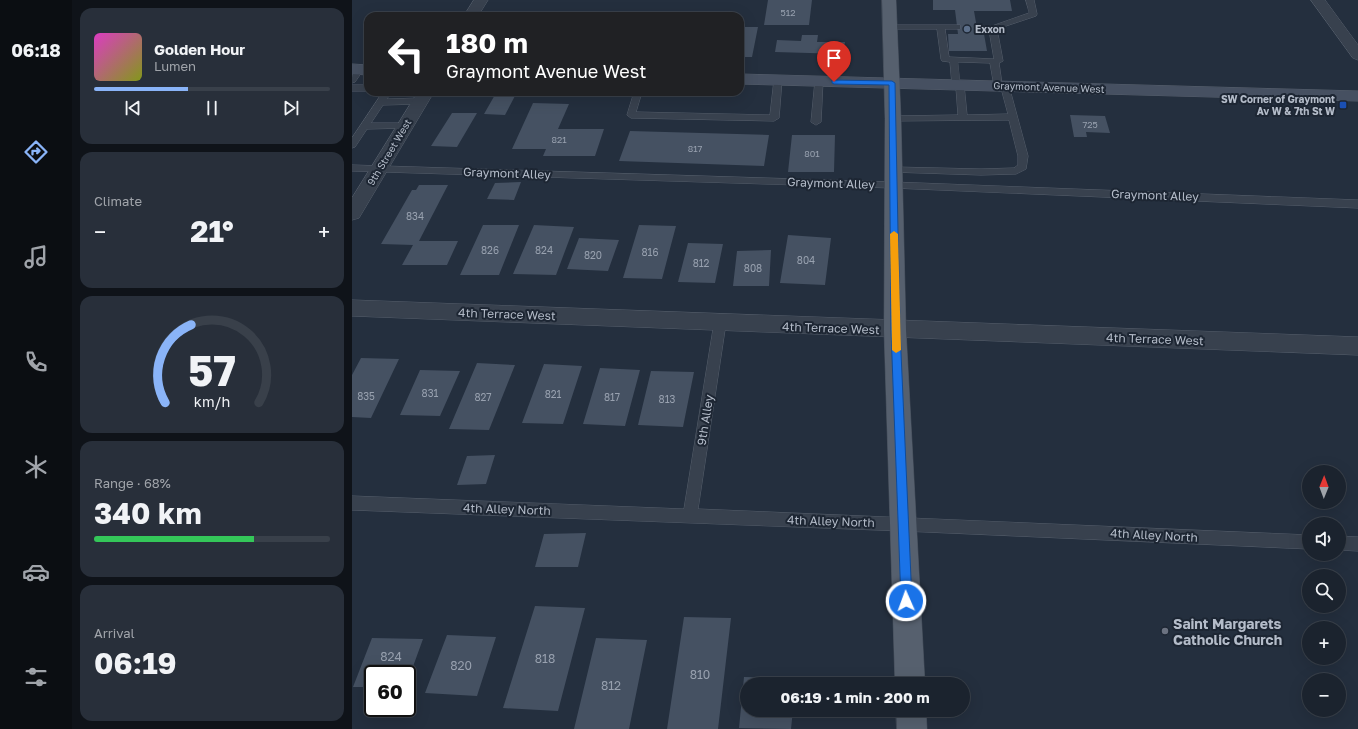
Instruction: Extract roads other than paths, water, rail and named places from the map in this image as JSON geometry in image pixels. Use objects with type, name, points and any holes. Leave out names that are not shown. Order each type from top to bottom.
[{"type":"main road","points":[[889,0],[893,119],[895,330],[910,677]]},
{"type":"main road","name":"Graymont Avenue West","points":[[744,79],[1358,96]]},
{"type":"main road","points":[[911,717],[912,729]]},
{"type":"street","points":[[474,12],[481,0]]},
{"type":"street","points":[[1318,0],[1358,55]]},
{"type":"street","name":"9th Street West","points":[[352,213],[423,96]]},
{"type":"street","name":"4th Terrace West","points":[[352,308],[895,330],[1358,346]]},
{"type":"lane","points":[[977,27],[993,28],[1033,14],[1030,0]]},
{"type":"lane","points":[[890,26],[957,27]]},
{"type":"lane","points":[[941,27],[945,60],[999,61],[993,28]]},
{"type":"lane","points":[[968,51],[969,60]]},
{"type":"lane","points":[[954,60],[963,118]]},
{"type":"lane","points":[[894,178],[1016,171],[1023,167],[1023,156],[1013,117],[1001,86],[994,61]]},
{"type":"lane","points":[[637,96],[631,115],[774,118],[778,80]]},
{"type":"lane","points":[[816,122],[819,81]]},
{"type":"lane","points":[[352,88],[364,88]]},
{"type":"lane","points":[[352,145],[385,96]]},
{"type":"lane","points":[[381,102],[423,96]]},
{"type":"lane","points":[[893,119],[1013,117]]},
{"type":"lane","points":[[365,126],[405,126]]},
{"type":"lane","name":"Graymont Alley","points":[[352,168],[894,178],[1358,204]]},
{"type":"lane","name":"9th Alley","points":[[690,516],[720,323]]},
{"type":"lane","name":"4th Alley North","points":[[352,503],[903,524],[1302,542]]},
{"type":"lane","points":[[1346,543],[1358,544]]},
{"type":"place","name":"Exxon","points":[[967,29]]},
{"type":"place","name":"SW Corner of Graymont Av W & 7th St W","points":[[1343,105]]},
{"type":"place","name":"Saint Margarets Catholic Church","points":[[1165,631]]}]
